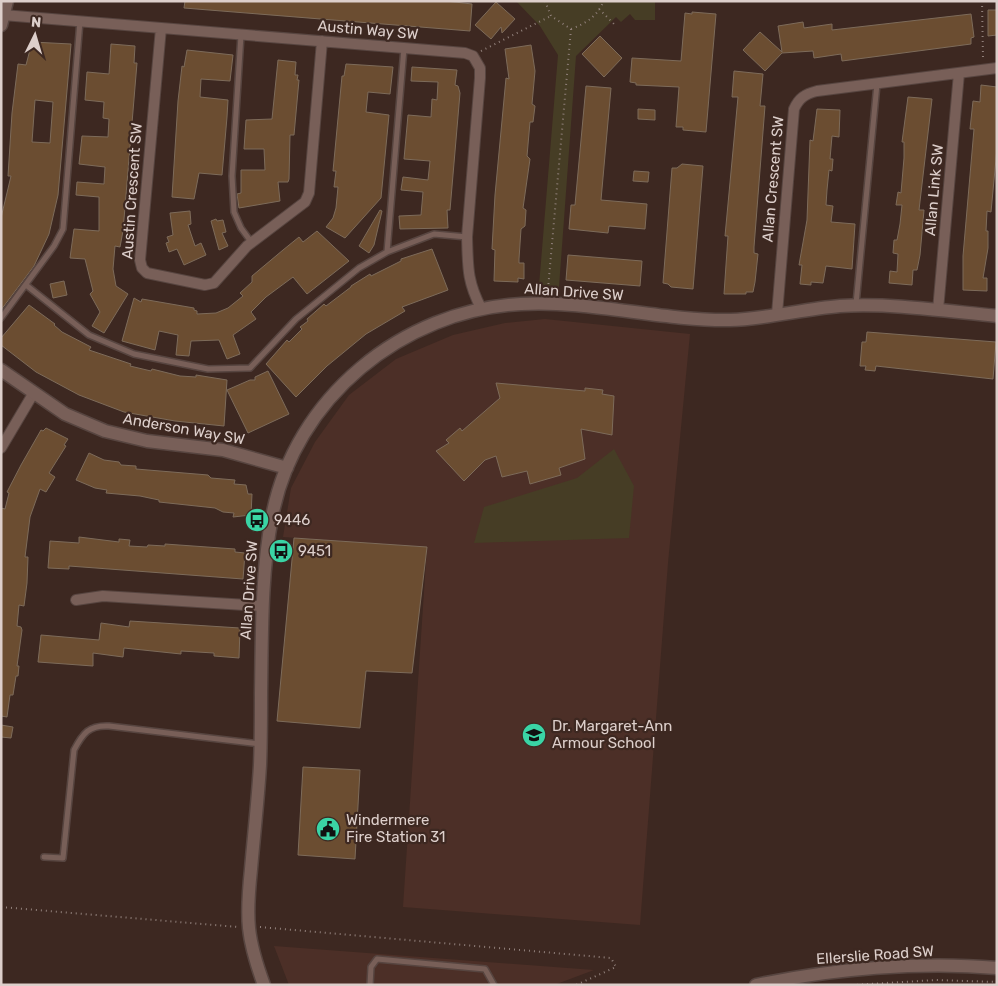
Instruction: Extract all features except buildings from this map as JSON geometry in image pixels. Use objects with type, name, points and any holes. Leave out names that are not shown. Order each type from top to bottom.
[{"type":"street","points":[[2,20],[7,1]]},
{"type":"street","name":"Austin Way SW","points":[[2,20],[80,21],[465,53],[473,56]]},
{"type":"street","name":"Austin Crescent SW","points":[[161,28],[140,260],[142,268],[147,273],[205,285],[214,283],[252,243],[305,202],[309,194],[322,41]]},
{"type":"street","points":[[473,56],[480,68],[480,78],[467,237],[470,287],[481,308]]},
{"type":"street","name":"Allan Crescent SW","points":[[777,314],[794,109],[798,100],[807,93],[997,68]]},
{"type":"street","name":"Allan Link SW","points":[[938,310],[959,72]]},
{"type":"street","name":"Allan Drive SW","points":[[264,985],[255,960],[248,927],[248,897],[260,744],[262,606],[271,517],[287,468],[309,425],[322,407],[353,374],[405,336],[441,319],[481,308],[525,304],[550,304],[732,320],[856,306],[938,310],[997,316]]},
{"type":"street","name":"Anderson Way SW","points":[[1,370],[32,394],[65,414],[105,431],[147,441],[223,450],[287,468]]},
{"type":"street","points":[[1,448],[32,394]]},
{"type":"street","points":[[76,600],[103,596],[262,606]]},
{"type":"street","name":"Ellerslie Road SW","points":[[756,985],[881,968],[997,968]]},
{"type":"lane","points":[[1,318],[54,246],[64,229],[80,21]]},
{"type":"lane","points":[[241,34],[232,176],[234,212],[241,228],[252,243]]},
{"type":"lane","points":[[387,252],[404,48]]},
{"type":"lane","points":[[856,306],[877,83]]},
{"type":"lane","points":[[26,285],[88,335],[134,354],[208,369],[250,368],[296,320],[359,268],[387,252],[434,234],[467,237]]},
{"type":"lane","points":[[44,857],[64,858],[74,750],[82,736],[90,728],[109,726],[260,744]]},
{"type":"lane","points":[[370,985],[371,967],[377,959],[485,969],[494,985]]},
{"type":"path","points":[[545,1],[551,16],[571,30]]},
{"type":"path","points":[[571,30],[586,23],[604,1]]},
{"type":"path","points":[[982,1],[983,70]]},
{"type":"path","points":[[599,9],[615,25]]},
{"type":"path","points":[[473,56],[551,16]]},
{"type":"path","points":[[548,289],[571,30]]},
{"type":"path","points":[[1,907],[611,958],[616,967],[576,985]]},
{"type":"path","points":[[852,985],[936,980],[997,982]]},
{"type":"shaded area","points":[[516,1],[655,1],[655,20],[635,20],[630,14],[621,22],[616,17],[576,56],[559,287],[539,286],[558,55],[540,26]]},
{"type":"shaded area","name":"Dr. Margaret-Ann Armour School","points":[[545,319],[690,334],[668,563],[640,925],[403,907],[427,547],[283,537],[291,488],[315,442],[349,395],[396,359],[453,335],[505,323]]},
{"type":"shaded area","points":[[614,449],[634,486],[629,538],[474,543],[484,507],[577,478]]},
{"type":"shaded area","points":[[274,946],[594,970],[554,985],[289,985]]},
{"type":"place","name":"9446","points":[[257,520]]},
{"type":"place","name":"9451","points":[[281,551]]},
{"type":"place","name":"Dr. Margaret-Ann Armour School","points":[[534,735]]},
{"type":"place","name":"Windermere Fire Station 31","points":[[328,829]]}]
